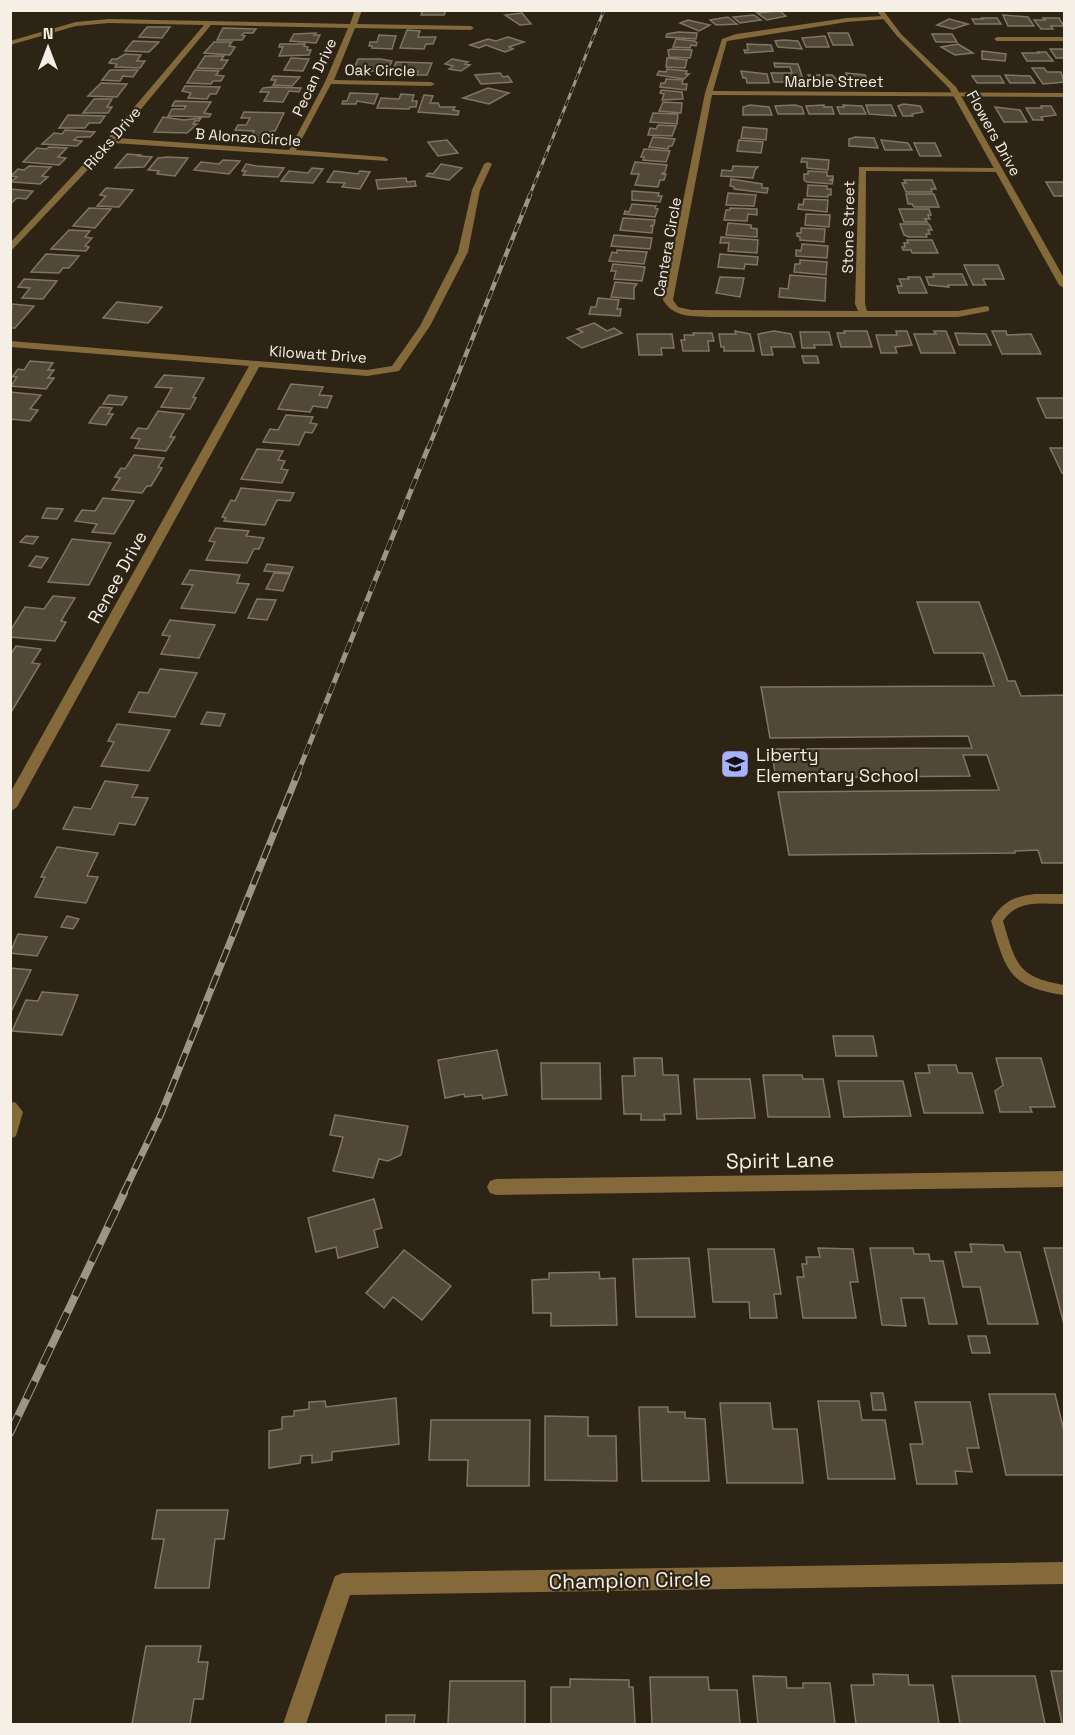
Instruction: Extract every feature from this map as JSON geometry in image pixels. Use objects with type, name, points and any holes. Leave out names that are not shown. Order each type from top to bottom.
[{"type":"street","points":[[132,20],[139,10]]},
{"type":"street","name":"Pecan Drive","points":[[291,153],[329,82],[359,10]]},
{"type":"street","name":"Cantera Circle","points":[[881,14],[728,37],[722,43],[709,93],[668,300],[670,306],[677,311],[690,313],[958,314],[986,309]]},
{"type":"street","name":"Flowers Drive","points":[[881,14],[908,45],[944,77],[957,95],[1065,285]]},
{"type":"street","points":[[10,43],[76,24],[132,20],[471,28]]},
{"type":"street","name":"Ricks Drive","points":[[10,249],[111,140],[209,23]]},
{"type":"street","points":[[997,39],[1065,39]]},
{"type":"street","name":"Oak Circle","points":[[329,82],[431,84]]},
{"type":"street","name":"Marble Street","points":[[709,93],[1065,95]]},
{"type":"street","name":"B Alonzo Circle","points":[[111,140],[384,159]]},
{"type":"street","name":"Kilowatt Drive","points":[[10,344],[368,373],[395,369],[425,326],[463,252],[476,190],[488,164]]},
{"type":"street","name":"Stone Street","points":[[863,313],[860,304],[862,169],[999,170]]},
{"type":"street","name":"Renee Drive","points":[[10,807],[255,365]]},
{"type":"street","points":[[10,1108],[14,1112],[10,1131]]},
{"type":"street","name":"Spirit Lane","points":[[496,1186],[1065,1179]]},
{"type":"street","name":"Champion Circle","points":[[295,1725],[343,1584],[1065,1573]]},
{"type":"lane","points":[[1065,899],[1013,902],[1002,909],[997,921],[1010,965],[1023,978],[1044,988],[1065,990]]},
{"type":"building","points":[[423,10],[446,10],[444,15],[421,15]]},
{"type":"building","points":[[780,11],[786,16],[767,20],[757,13]]},
{"type":"building","points":[[522,13],[531,24],[520,25],[505,15]]},
{"type":"building","points":[[754,15],[761,20],[740,23],[733,17]]},
{"type":"building","points":[[1003,15],[1028,17],[1034,26],[1008,26]]},
{"type":"building","points":[[728,17],[737,24],[716,25],[710,20]]},
{"type":"building","points":[[997,18],[1001,24],[975,24],[972,19]]},
{"type":"building","points":[[1043,18],[1059,18],[1064,26],[1041,29],[1034,20],[1045,20]]},
{"type":"building","points":[[949,19],[968,24],[953,29],[937,25]]},
{"type":"building","points":[[688,20],[710,25],[699,31],[680,23]]},
{"type":"building","points":[[147,27],[170,27],[162,38],[139,37]]},
{"type":"building","points":[[223,28],[256,29],[253,33],[244,33],[242,40],[217,40]]},
{"type":"building","points":[[407,30],[420,31],[418,37],[436,37],[433,44],[426,44],[424,49],[400,48]]},
{"type":"building","points":[[316,33],[314,35],[320,35],[316,43],[290,41],[294,34]]},
{"type":"building","points":[[697,33],[696,39],[666,37],[667,34]]},
{"type":"building","points":[[828,33],[848,33],[853,45],[833,45]]},
{"type":"building","points":[[932,34],[952,34],[957,42],[936,42]]},
{"type":"building","points":[[379,35],[396,36],[392,49],[369,46],[370,42],[377,42]]},
{"type":"building","points":[[825,36],[829,47],[806,47],[802,38]]},
{"type":"building","points":[[508,37],[524,42],[509,47],[513,49],[505,52],[486,45],[479,48],[470,45],[488,39],[496,41]]},
{"type":"building","points":[[676,39],[697,43],[696,46],[691,45],[690,48],[673,47]]},
{"type":"building","points":[[133,41],[159,42],[149,52],[125,51]]},
{"type":"building","points":[[775,41],[798,41],[802,49],[778,47]]},
{"type":"building","points":[[214,42],[232,42],[229,46],[235,47],[230,55],[204,53]]},
{"type":"building","points":[[280,44],[305,44],[304,46],[308,47],[307,50],[311,50],[309,55],[279,56],[283,47],[279,47]]},
{"type":"building","points":[[747,44],[771,45],[773,51],[745,53],[744,50],[748,50]]},
{"type":"building","points":[[958,44],[973,53],[955,55],[941,47]]},
{"type":"building","points":[[1050,49],[1064,49],[1064,58],[1056,58]]},
{"type":"building","points":[[668,50],[692,50],[690,58],[669,57]]},
{"type":"building","points":[[982,51],[1006,54],[1005,61],[982,59]]},
{"type":"building","points":[[1046,52],[1053,61],[1027,61],[1022,53]]},
{"type":"building","points":[[125,54],[141,55],[137,61],[145,61],[140,68],[115,67],[117,64],[109,63],[112,59]]},
{"type":"building","points":[[205,56],[224,56],[221,60],[228,60],[222,69],[197,68]]},
{"type":"building","points":[[291,58],[309,59],[303,71],[284,70]]},
{"type":"building","points":[[667,58],[687,60],[685,68],[666,67]]},
{"type":"building","points":[[358,59],[392,61],[387,71],[353,71]]},
{"type":"building","points":[[452,59],[468,62],[465,64],[470,65],[461,71],[449,69],[453,66],[445,64]]},
{"type":"building","points":[[396,62],[432,63],[427,75],[417,75],[418,71],[396,71],[397,69],[393,69]]},
{"type":"building","points":[[774,63],[798,64],[804,82],[774,82],[771,73],[792,73],[790,67],[775,67]]},
{"type":"building","points":[[1032,68],[1044,68],[1047,72],[1061,72],[1064,82],[1043,84]]},
{"type":"building","points":[[667,69],[687,71],[686,74],[689,74],[684,79],[657,75],[659,71],[666,72]]},
{"type":"building","points":[[110,70],[138,70],[133,77],[123,76],[120,81],[102,80]]},
{"type":"building","points":[[195,70],[219,71],[216,75],[224,76],[221,81],[213,81],[211,84],[187,83]]},
{"type":"building","points":[[741,71],[767,74],[769,83],[747,83]]},
{"type":"building","points":[[500,73],[503,77],[508,76],[512,82],[481,84],[475,75]]},
{"type":"building","points":[[846,73],[865,75],[868,82],[843,82],[840,75],[847,75]]},
{"type":"building","points":[[808,75],[832,75],[839,82],[812,82]]},
{"type":"building","points":[[1005,75],[1030,76],[1035,83],[1010,83]]},
{"type":"building","points":[[273,76],[300,77],[292,86],[273,85],[276,80],[271,80]]},
{"type":"building","points":[[972,76],[1000,76],[1004,83],[977,83]]},
{"type":"building","points":[[666,79],[683,80],[682,84],[687,84],[686,90],[660,87]]},
{"type":"building","points":[[101,83],[127,84],[117,97],[88,96]]},
{"type":"building","points":[[185,86],[220,87],[216,94],[210,94],[207,99],[188,98],[191,93],[182,91]]},
{"type":"building","points":[[263,88],[301,88],[299,92],[289,91],[283,102],[264,101],[269,92],[260,92]]},
{"type":"building","points":[[488,88],[509,93],[489,104],[463,98]]},
{"type":"building","points":[[661,90],[682,92],[683,99],[662,100],[664,94],[660,93]]},
{"type":"building","points":[[350,93],[378,94],[374,104],[357,101],[356,104],[342,104],[343,101],[347,101]]},
{"type":"building","points":[[401,94],[414,95],[412,101],[417,101],[416,107],[409,109],[377,108],[381,98],[399,99]]},
{"type":"building","points":[[424,95],[433,96],[430,103],[438,103],[440,107],[455,107],[453,110],[459,111],[458,115],[418,112]]},
{"type":"building","points":[[94,99],[112,99],[107,107],[112,107],[108,113],[83,113]]},
{"type":"building","points":[[175,101],[211,102],[204,113],[211,114],[209,117],[168,116],[172,109],[184,109],[186,106],[172,106]]},
{"type":"building","points":[[663,102],[682,103],[681,113],[659,111]]},
{"type":"building","points":[[903,104],[920,106],[923,112],[912,114],[913,116],[903,116],[898,106]]},
{"type":"building","points":[[750,105],[769,107],[772,115],[743,115],[743,107]]},
{"type":"building","points":[[824,105],[824,107],[832,107],[834,114],[809,114],[806,106]]},
{"type":"building","points":[[843,105],[862,106],[866,114],[840,114],[837,107],[844,107]]},
{"type":"building","points":[[866,105],[891,105],[896,116],[869,114]]},
{"type":"building","points":[[775,106],[802,107],[804,114],[778,114]]},
{"type":"building","points":[[1041,106],[1051,106],[1056,115],[1041,117],[1043,120],[1033,120],[1026,108],[1042,108]]},
{"type":"building","points":[[995,107],[1020,110],[1027,122],[1004,122]]},
{"type":"building","points":[[244,112],[284,113],[275,131],[271,131],[266,142],[248,141],[254,131],[235,130],[238,125],[246,125],[250,118],[241,118]]},
{"type":"building","points":[[653,113],[678,114],[677,124],[650,122]]},
{"type":"building","points":[[68,115],[105,116],[100,123],[89,123],[85,128],[59,128]]},
{"type":"building","points":[[163,117],[184,120],[201,118],[195,121],[193,124],[197,124],[187,133],[154,132]]},
{"type":"building","points":[[658,125],[676,126],[672,136],[648,135],[650,128],[656,129]]},
{"type":"building","points":[[743,127],[767,129],[766,140],[741,138]]},
{"type":"building","points":[[65,130],[95,132],[90,137],[78,137],[74,140],[82,141],[77,146],[42,144],[54,133],[62,134]]},
{"type":"building","points":[[653,137],[675,139],[668,149],[649,147]]},
{"type":"building","points":[[874,138],[878,148],[849,146],[849,139]]},
{"type":"building","points":[[447,140],[458,153],[438,156],[428,142]]},
{"type":"building","points":[[739,140],[763,142],[761,153],[737,151]]},
{"type":"building","points":[[881,140],[908,143],[912,150],[885,150]]},
{"type":"building","points":[[914,143],[935,143],[941,156],[920,156]]},
{"type":"building","points":[[37,148],[67,148],[58,157],[66,158],[59,165],[23,162]]},
{"type":"building","points":[[644,149],[670,151],[666,162],[643,160],[644,157],[641,157]]},
{"type":"building","points":[[127,154],[152,157],[144,167],[115,168]]},
{"type":"building","points":[[158,158],[188,158],[175,176],[157,174],[159,171],[148,170]]},
{"type":"building","points":[[802,158],[829,160],[828,170],[807,168],[807,162],[801,162]]},
{"type":"building","points":[[223,160],[240,161],[229,174],[194,170],[201,162],[219,164]]},
{"type":"building","points":[[635,162],[667,165],[665,172],[661,174],[666,174],[664,180],[660,180],[658,187],[635,185],[639,174],[631,174]]},
{"type":"building","points":[[246,164],[284,168],[278,177],[243,175],[246,171],[242,171]]},
{"type":"building","points":[[441,164],[462,168],[449,180],[426,176],[429,173],[433,174]]},
{"type":"building","points":[[29,166],[51,167],[42,176],[48,177],[40,184],[11,182],[17,177],[11,176],[18,169],[24,170]]},
{"type":"building","points":[[733,166],[758,167],[753,178],[721,176],[722,170],[732,171]]},
{"type":"building","points":[[312,168],[323,169],[313,183],[281,181],[289,171],[308,173]]},
{"type":"building","points":[[334,171],[358,174],[360,171],[370,172],[360,189],[342,187],[345,183],[327,182]]},
{"type":"building","points":[[808,171],[827,172],[827,176],[833,176],[833,179],[829,180],[833,180],[832,184],[807,182],[804,180],[804,174],[808,174]]},
{"type":"building","points":[[406,178],[407,182],[415,181],[416,186],[378,189],[376,180]]},
{"type":"building","points":[[731,179],[762,184],[762,188],[768,188],[767,193],[734,189],[730,186]]},
{"type":"building","points":[[904,180],[932,180],[936,189],[931,189],[932,192],[906,192],[902,183],[906,183]]},
{"type":"building","points":[[1046,182],[1064,182],[1064,196],[1054,196]]},
{"type":"building","points":[[808,185],[827,186],[827,189],[831,189],[831,195],[828,197],[807,196]]},
{"type":"building","points":[[106,188],[133,190],[119,207],[97,206],[106,196],[100,195]]},
{"type":"building","points":[[10,189],[33,191],[26,199],[17,198],[10,204]]},
{"type":"building","points":[[632,191],[659,193],[658,196],[662,196],[660,202],[632,200]]},
{"type":"building","points":[[728,193],[756,195],[754,206],[726,205]]},
{"type":"building","points":[[906,194],[934,194],[939,207],[914,207],[908,204]]},
{"type":"building","points":[[804,199],[828,200],[827,212],[798,209],[799,204],[803,205]]},
{"type":"building","points":[[632,204],[656,206],[655,208],[658,209],[655,217],[624,214],[625,211],[629,212]]},
{"type":"building","points":[[89,208],[111,209],[95,228],[73,226]]},
{"type":"building","points":[[730,208],[757,209],[757,215],[748,214],[747,221],[724,220],[726,210]]},
{"type":"building","points":[[899,209],[929,209],[930,219],[925,219],[927,222],[904,222]]},
{"type":"building","points":[[806,214],[830,215],[829,227],[805,225]]},
{"type":"building","points":[[623,218],[655,220],[654,225],[650,226],[653,226],[652,233],[620,230]]},
{"type":"building","points":[[728,223],[751,225],[751,228],[757,229],[757,237],[726,235]]},
{"type":"building","points":[[900,224],[929,224],[932,230],[928,230],[930,234],[926,234],[927,237],[909,237],[904,235]]},
{"type":"building","points":[[801,228],[825,229],[824,242],[800,240],[797,233],[801,233]]},
{"type":"building","points":[[69,230],[90,231],[85,237],[92,238],[85,246],[89,247],[86,251],[51,249]]},
{"type":"building","points":[[614,235],[652,238],[650,249],[611,246]]},
{"type":"building","points":[[721,237],[758,240],[757,253],[728,251],[729,243],[720,243]]},
{"type":"building","points":[[907,240],[932,240],[938,253],[912,253],[911,250],[903,250],[904,243],[908,243]]},
{"type":"building","points":[[802,244],[828,246],[827,258],[796,256],[796,250],[801,251]]},
{"type":"building","points":[[617,250],[647,252],[644,264],[609,261],[612,252],[617,253]]},
{"type":"building","points":[[46,254],[79,256],[69,268],[63,268],[59,273],[31,272]]},
{"type":"building","points":[[720,254],[758,257],[757,265],[745,264],[744,269],[718,267]]},
{"type":"building","points":[[800,260],[827,262],[826,275],[794,272],[795,264],[800,264]]},
{"type":"building","points":[[613,264],[645,267],[642,281],[614,279],[616,271],[611,271]]},
{"type":"building","points":[[964,265],[998,265],[1004,279],[983,279],[986,285],[973,285]]},
{"type":"building","points":[[933,274],[962,274],[967,285],[948,285],[949,287],[929,285],[926,277],[934,277]]},
{"type":"building","points":[[790,275],[826,278],[825,301],[779,297],[780,288],[788,289]]},
{"type":"building","points":[[720,277],[744,278],[740,297],[716,293]]},
{"type":"building","points":[[908,277],[920,277],[927,293],[899,293],[897,286],[902,286],[899,279],[909,279]]},
{"type":"building","points":[[24,279],[57,281],[43,299],[22,298],[30,288],[18,287]]},
{"type":"building","points":[[615,282],[637,284],[634,288],[634,299],[611,297]]},
{"type":"building","points":[[598,298],[619,300],[617,309],[621,309],[620,316],[589,314],[591,307],[596,307]]},
{"type":"building","points":[[117,302],[162,307],[148,323],[103,318]]},
{"type":"building","points":[[12,304],[34,306],[15,328],[10,328]]},
{"type":"building","points":[[594,323],[607,331],[614,328],[622,333],[582,348],[567,338],[583,332],[577,329]]},
{"type":"building","points":[[735,331],[750,334],[754,351],[724,351],[719,334],[736,334]]},
{"type":"building","points":[[774,331],[791,334],[795,347],[771,347],[773,355],[762,355],[758,334]]},
{"type":"building","points":[[844,331],[867,331],[872,347],[841,347],[837,333],[845,333]]},
{"type":"building","points":[[896,331],[907,331],[912,345],[895,347],[897,353],[881,353],[876,335],[897,335]]},
{"type":"building","points":[[934,331],[946,331],[955,353],[921,353],[914,334],[936,334]]},
{"type":"building","points":[[992,331],[1006,331],[1007,335],[1031,334],[1041,354],[1002,354]]},
{"type":"building","points":[[800,332],[829,332],[832,345],[802,348]]},
{"type":"building","points":[[693,333],[712,333],[714,341],[708,341],[709,351],[683,351],[681,340],[685,340],[684,335],[694,335]]},
{"type":"building","points":[[955,333],[986,334],[991,345],[959,345]]},
{"type":"building","points":[[637,334],[672,334],[674,348],[661,348],[662,355],[639,355]]},
{"type":"building","points":[[802,356],[817,356],[819,363],[804,363]]},
{"type":"building","points":[[30,361],[53,363],[48,370],[54,370],[48,378],[54,378],[46,389],[11,386],[17,377],[12,377],[18,369],[24,370]]},
{"type":"building","points":[[164,375],[204,378],[193,397],[196,398],[190,409],[161,407],[172,388],[155,387]]},
{"type":"building","points":[[291,384],[323,387],[319,395],[332,396],[327,408],[313,406],[310,412],[278,409]]},
{"type":"building","points":[[10,392],[41,395],[30,409],[38,410],[30,421],[10,419]]},
{"type":"building","points":[[109,395],[127,397],[122,405],[103,404]]},
{"type":"building","points":[[1037,398],[1064,398],[1064,418],[1046,418]]},
{"type":"building","points":[[100,407],[112,408],[108,414],[113,414],[106,425],[89,423]]},
{"type":"building","points":[[158,411],[184,414],[170,437],[175,437],[166,451],[135,448],[140,439],[131,438],[138,428],[147,429]]},
{"type":"building","points":[[286,415],[313,417],[310,423],[317,424],[312,433],[305,432],[299,445],[263,442],[270,429],[278,430]]},
{"type":"building","points":[[1050,448],[1064,448],[1064,473],[1062,473]]},
{"type":"building","points":[[257,449],[283,451],[278,460],[285,461],[281,469],[288,470],[282,483],[241,479]]},
{"type":"building","points":[[134,455],[164,458],[158,467],[162,468],[151,486],[147,486],[142,493],[112,490],[120,478],[115,477],[121,468],[125,469]]},
{"type":"building","points":[[241,488],[294,493],[290,501],[277,500],[265,525],[224,521],[226,518],[222,517],[231,500],[235,501]]},
{"type":"building","points":[[103,498],[134,501],[114,534],[92,532],[97,524],[75,521],[82,510],[95,511]]},
{"type":"building","points":[[47,508],[63,509],[57,519],[42,518]]},
{"type":"building","points":[[216,528],[249,531],[246,536],[264,538],[259,549],[254,549],[247,563],[206,560],[215,542],[209,541]]},
{"type":"building","points":[[26,536],[38,537],[33,544],[20,542]]},
{"type":"building","points":[[72,539],[111,543],[89,585],[48,582]]},
{"type":"building","points":[[36,556],[48,558],[41,568],[29,566]]},
{"type":"building","points":[[267,564],[293,567],[290,573],[264,571]]},
{"type":"building","points":[[190,570],[240,575],[237,583],[249,584],[235,613],[181,608],[193,585],[182,584]]},
{"type":"building","points":[[274,573],[290,574],[283,591],[266,589]]},
{"type":"building","points":[[53,596],[75,598],[61,621],[66,622],[55,641],[10,637],[10,631],[25,607],[44,609]]},
{"type":"building","points":[[257,599],[276,600],[267,620],[248,618]]},
{"type":"building","points":[[917,602],[979,602],[1008,681],[1015,681],[1021,696],[1064,695],[1064,863],[1042,863],[1038,850],[1015,851],[1015,853],[789,855],[778,792],[999,790],[987,755],[963,755],[970,776],[776,778],[771,749],[972,748],[968,736],[770,738],[761,687],[994,686],[983,653],[934,653]]},
{"type":"building","points":[[170,620],[215,625],[199,658],[161,654],[170,636],[162,635]]},
{"type":"building","points":[[16,646],[41,649],[32,663],[40,664],[10,714],[10,655]]},
{"type":"building","points":[[160,669],[197,673],[175,717],[129,712],[139,692],[148,693]]},
{"type":"building","points":[[207,712],[225,714],[220,726],[201,724]]},
{"type":"building","points":[[117,724],[170,730],[149,771],[101,766],[114,742],[108,741]]},
{"type":"building","points":[[105,781],[138,785],[132,797],[148,798],[135,825],[119,823],[114,835],[63,829],[74,807],[91,809]]},
{"type":"building","points":[[57,847],[98,853],[87,876],[98,877],[86,903],[35,897],[45,877],[41,877]]},
{"type":"building","points":[[67,916],[79,919],[73,929],[61,927]]},
{"type":"building","points":[[18,934],[47,937],[37,956],[10,953]]},
{"type":"building","points":[[10,968],[31,970],[10,1014]]},
{"type":"building","points":[[42,992],[78,995],[62,1035],[12,1031],[26,1000],[38,1001]]},
{"type":"building","points":[[833,1036],[873,1036],[877,1056],[836,1056]]},
{"type":"building","points":[[497,1050],[507,1095],[483,1099],[482,1095],[465,1097],[464,1094],[445,1098],[438,1060]]},
{"type":"building","points":[[634,1058],[662,1058],[663,1075],[678,1075],[681,1114],[664,1114],[665,1120],[641,1120],[641,1114],[624,1114],[622,1076],[635,1076]]},
{"type":"building","points":[[996,1058],[1041,1058],[1055,1107],[1030,1107],[1032,1112],[1000,1112],[995,1091],[1003,1085]]},
{"type":"building","points":[[541,1063],[600,1063],[601,1099],[542,1099]]},
{"type":"building","points":[[928,1065],[956,1065],[958,1073],[972,1073],[983,1113],[924,1113],[915,1073],[930,1073]]},
{"type":"building","points":[[763,1075],[802,1075],[803,1079],[823,1079],[830,1117],[768,1117]]},
{"type":"building","points":[[694,1079],[750,1079],[755,1118],[697,1119]]},
{"type":"building","points":[[838,1081],[903,1081],[911,1116],[844,1117]]},
{"type":"building","points":[[335,1115],[408,1126],[401,1155],[388,1161],[379,1159],[373,1178],[333,1171],[343,1137],[330,1135]]},
{"type":"building","points":[[374,1199],[382,1228],[374,1230],[378,1247],[338,1258],[336,1247],[316,1252],[308,1218]]},
{"type":"building","points":[[970,1244],[1003,1245],[1005,1252],[1020,1252],[1038,1324],[988,1324],[980,1287],[963,1287],[955,1252],[972,1252]]},
{"type":"building","points":[[818,1248],[853,1249],[858,1282],[850,1282],[856,1318],[803,1318],[797,1277],[804,1277],[802,1264],[807,1264],[806,1257],[820,1257]]},
{"type":"building","points":[[870,1248],[913,1248],[914,1254],[929,1254],[930,1261],[943,1261],[957,1324],[929,1324],[924,1298],[901,1298],[906,1326],[882,1325]]},
{"type":"building","points":[[1044,1248],[1064,1248],[1064,1324]]},
{"type":"building","points":[[708,1249],[774,1249],[781,1294],[774,1294],[777,1318],[750,1318],[749,1302],[713,1302]]},
{"type":"building","points":[[404,1250],[451,1286],[422,1320],[393,1297],[384,1308],[366,1293]]},
{"type":"building","points":[[689,1258],[695,1317],[636,1317],[633,1259]]},
{"type":"building","points":[[599,1272],[600,1279],[615,1278],[617,1325],[551,1326],[551,1313],[533,1313],[532,1280],[549,1279],[549,1273]]},
{"type":"building","points":[[968,1336],[986,1336],[990,1353],[972,1353]]},
{"type":"building","points":[[871,1393],[883,1393],[886,1410],[873,1410]]},
{"type":"building","points":[[989,1394],[1055,1394],[1064,1431],[1064,1475],[1006,1475]]},
{"type":"building","points":[[396,1398],[399,1444],[332,1452],[332,1460],[312,1463],[312,1455],[301,1456],[300,1463],[269,1468],[269,1431],[282,1429],[282,1417],[294,1416],[294,1411],[309,1409],[309,1402],[325,1401],[326,1407]]},
{"type":"building","points":[[818,1401],[859,1401],[862,1420],[885,1420],[895,1479],[828,1479]]},
{"type":"building","points":[[915,1402],[970,1402],[979,1448],[967,1448],[972,1472],[955,1471],[957,1484],[917,1484],[910,1444],[923,1444]]},
{"type":"building","points":[[720,1403],[770,1403],[773,1429],[797,1429],[803,1483],[727,1483]]},
{"type":"building","points":[[639,1407],[668,1407],[668,1412],[685,1412],[685,1418],[705,1419],[709,1481],[642,1481]]},
{"type":"building","points":[[545,1416],[588,1417],[588,1436],[616,1436],[617,1481],[545,1480]]},
{"type":"building","points":[[431,1420],[530,1420],[529,1486],[467,1486],[468,1460],[429,1460]]},
{"type":"building","points":[[157,1510],[228,1510],[224,1539],[215,1539],[209,1588],[155,1588],[164,1539],[152,1539]]},
{"type":"building","points":[[146,1646],[201,1646],[198,1662],[208,1662],[203,1699],[194,1699],[190,1724],[132,1724]]},
{"type":"building","points":[[1051,1671],[1064,1671],[1064,1724],[1062,1724]]},
{"type":"building","points":[[873,1674],[908,1675],[909,1685],[933,1685],[939,1724],[856,1724],[851,1685],[874,1685]]},
{"type":"building","points":[[753,1676],[786,1677],[787,1688],[803,1688],[803,1683],[830,1683],[835,1724],[758,1724]]},
{"type":"building","points":[[952,1676],[1035,1676],[1045,1724],[960,1724]]},
{"type":"building","points":[[650,1677],[708,1677],[709,1690],[737,1690],[740,1724],[652,1724]]},
{"type":"building","points":[[570,1679],[629,1680],[629,1687],[633,1687],[635,1724],[551,1724],[551,1687],[570,1687]]},
{"type":"building","points":[[450,1681],[525,1681],[525,1724],[448,1724]]},
{"type":"building","points":[[386,1715],[415,1715],[414,1724],[386,1724]]},
{"type":"railway","points":[[529,197],[604,10]]},
{"type":"railway","points":[[428,449],[530,195]]},
{"type":"railway","points":[[297,775],[428,448]]},
{"type":"railway","points":[[123,1194],[161,1114],[298,773]]},
{"type":"railway","points":[[10,1433],[124,1193]]},
{"type":"place","name":"Liberty Elementary School","points":[[735,764]]}]
